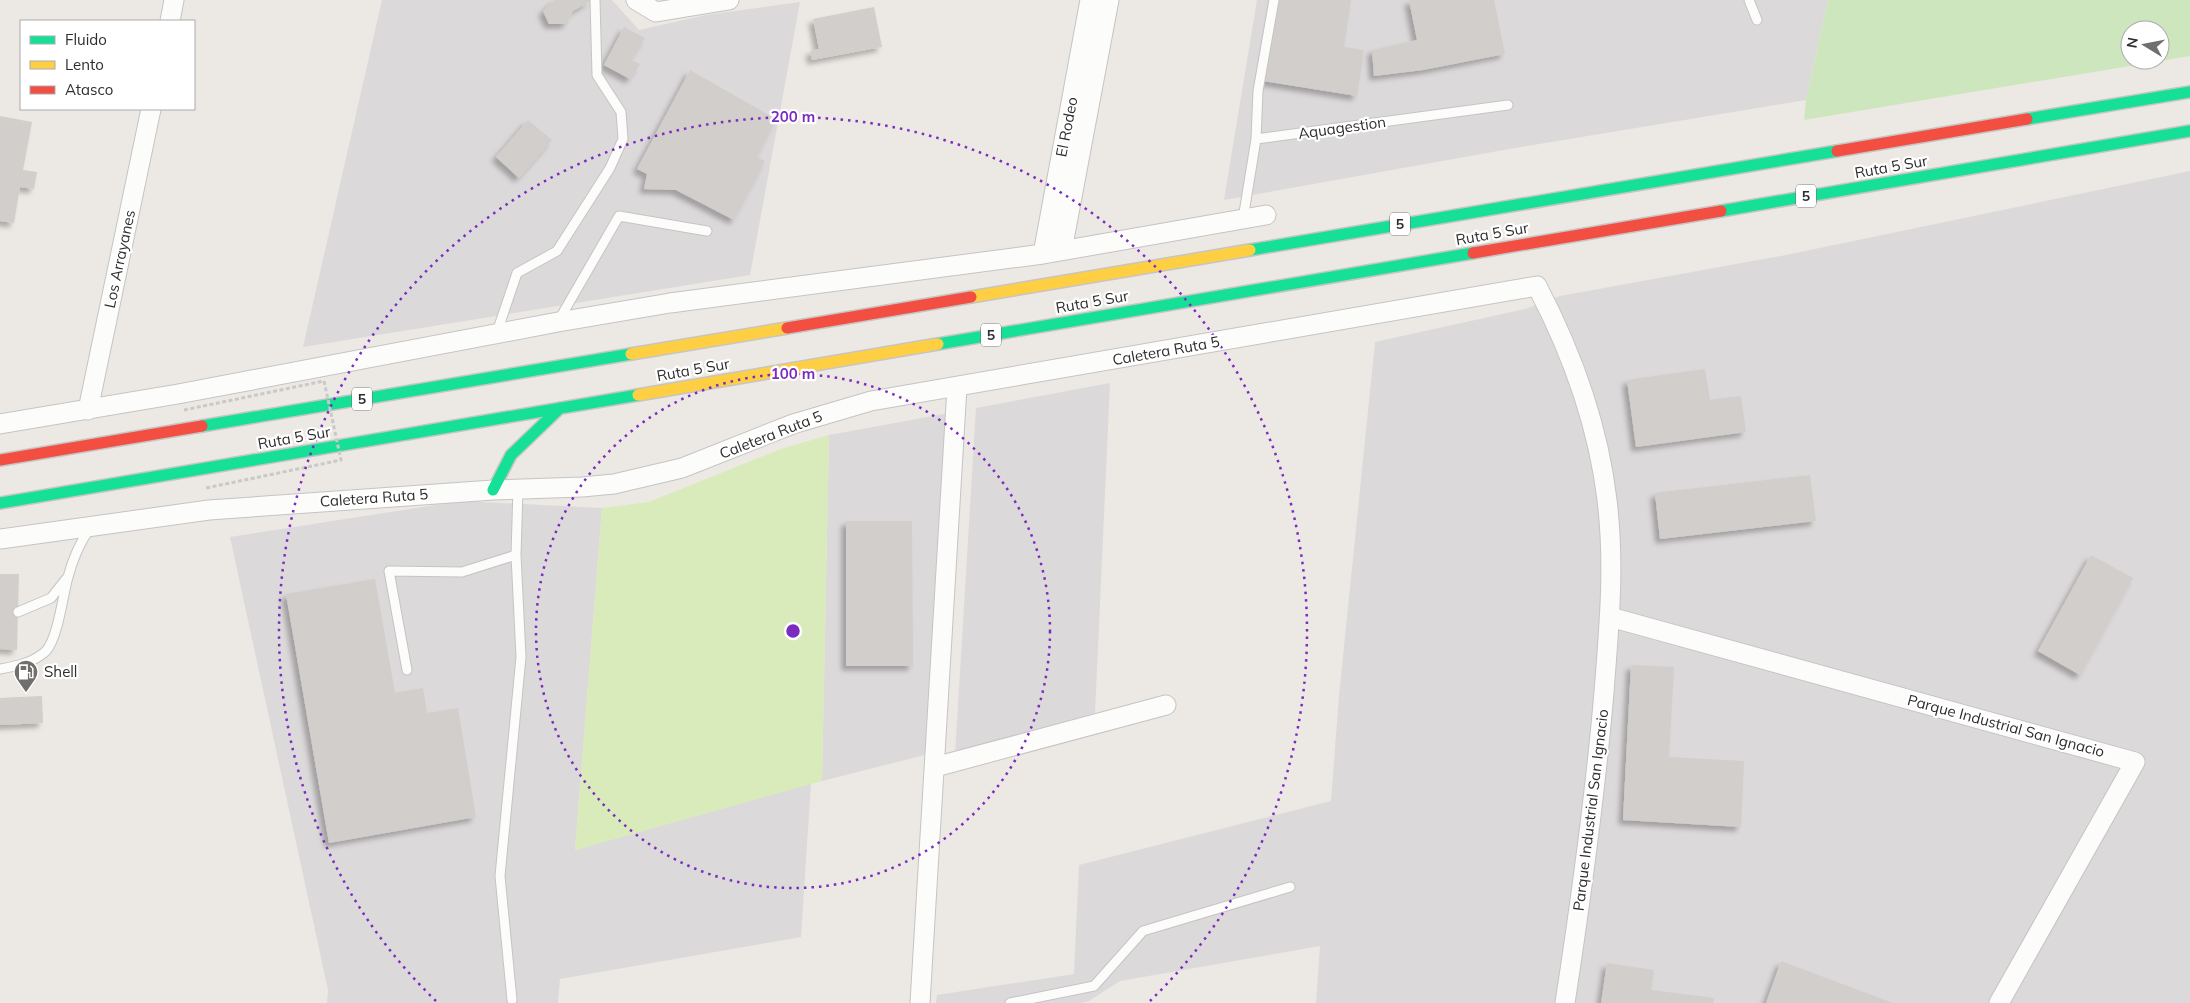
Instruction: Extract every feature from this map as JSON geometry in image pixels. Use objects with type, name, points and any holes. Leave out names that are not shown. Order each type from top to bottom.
[{"type":"highway","name":"Ruta 5 Sur","points":[[0,460],[2190,92]]},
{"type":"highway","name":"Ruta 5 Sur","points":[[0,503],[2190,131]]},
{"type":"highway","points":[[494,490],[511,456],[560,408]]},
{"type":"street","points":[[170,20],[174,0]]},
{"type":"street","points":[[636,0],[656,12],[729,0]]},
{"type":"street","name":"El Rodeo","points":[[1043,254],[1090,0]]},
{"type":"street","name":"El Rodeo","points":[[1062,250],[1109,0]]},
{"type":"street","name":"Los Arrayanes","points":[[88,410],[152,110]]},
{"type":"street","points":[[0,424],[88,410],[497,332],[670,303],[1043,254],[1266,215]]},
{"type":"street","name":"Caletera Ruta 5","points":[[0,538],[209,510],[518,488],[582,488],[648,477],[708,459],[793,424],[897,396],[1537,286]]},
{"type":"street","name":"Parque Industrial San Ignacio","points":[[1537,286],[1572,362],[1592,423],[1600,460],[1611,538],[1610,617],[1596,792],[1565,1003]]},
{"type":"street","points":[[920,1003],[957,387]]},
{"type":"street","name":"Parque Industrial San Ignacio","points":[[1610,617],[2135,762],[1999,1003]]},
{"type":"street","points":[[935,767],[1166,705]]},
{"type":"lane","points":[[497,332],[517,273],[558,251],[610,168],[623,139],[621,112],[597,75],[595,0]]},
{"type":"lane","points":[[1243,218],[1256,140],[1258,91],[1274,0]]},
{"type":"lane","points":[[1749,0],[1757,20]]},
{"type":"lane","name":"Aquagestion","points":[[1256,140],[1508,105]]},
{"type":"lane","points":[[558,322],[619,216],[707,231]]},
{"type":"lane","points":[[512,1000],[500,876],[521,657],[516,555],[518,488]]},
{"type":"lane","points":[[0,669],[28,664],[47,650],[61,611],[78,545],[92,526]]},
{"type":"lane","points":[[406,670],[389,571],[462,572],[516,555]]},
{"type":"lane","points":[[18,612],[51,598],[68,578]]},
{"type":"lane","points":[[1010,1003],[1094,986],[1143,931],[1290,887]]},
{"type":"path","points":[[184,410],[324,381],[341,460],[206,488]]},
{"type":"shaded area","points":[[382,0],[612,0],[639,30],[706,15],[800,2],[750,275],[303,347]]},
{"type":"shaded area","points":[[1257,0],[1828,0],[1806,100],[1515,148],[1224,200]]},
{"type":"shaded area","points":[[2190,171],[2190,1003],[1316,1003],[1320,946],[1120,981],[1089,1001],[1081,1003],[936,1003],[937,995],[1074,974],[1079,865],[1331,801],[1339,696],[1375,342],[1525,309],[1560,296],[1786,255]]},
{"type":"shaded area","points":[[1110,383],[1095,713],[955,755],[976,408]]},
{"type":"shaded area","points":[[955,412],[925,755],[822,781],[829,435]]},
{"type":"shaded area","points":[[461,501],[602,508],[575,850],[811,783],[801,937],[560,979],[558,1003],[327,1003],[328,990],[230,537]]},
{"type":"green space","points":[[1828,0],[2190,0],[2190,56],[2170,59],[2170,20],[2120,20],[2120,68],[1804,120],[1806,100]]},
{"type":"green space","points":[[829,435],[822,781],[575,850],[602,508],[649,502],[781,449]]},
{"type":"building","points":[[555,0],[592,0],[573,11],[566,24],[549,24],[543,11]]},
{"type":"building","points":[[1276,0],[1351,0],[1344,47],[1364,50],[1357,96],[1263,81]]},
{"type":"building","points":[[1409,0],[1494,0],[1505,54],[1423,70],[1374,76],[1372,50],[1417,40]]},
{"type":"building","points":[[874,7],[882,47],[812,60],[810,51],[819,49],[813,19]]},
{"type":"building","points":[[624,27],[645,38],[631,60],[640,64],[630,79],[604,65]]},
{"type":"building","points":[[690,70],[776,119],[757,157],[765,161],[734,220],[676,190],[644,189],[647,174],[637,169]]},
{"type":"building","points":[[0,116],[32,122],[23,170],[37,172],[34,189],[20,187],[14,223],[0,221]]},
{"type":"building","points":[[528,120],[552,140],[519,178],[496,157]]},
{"type":"building","points":[[1705,369],[1710,400],[1741,396],[1746,432],[1636,447],[1627,380]]},
{"type":"building","points":[[1810,475],[1816,521],[1660,539],[1655,493]]},
{"type":"building","points":[[846,521],[912,521],[913,666],[846,666]]},
{"type":"building","points":[[2091,555],[2133,578],[2080,675],[2038,651]]},
{"type":"building","points":[[0,574],[19,574],[17,650],[0,649]]},
{"type":"building","points":[[375,579],[395,693],[423,688],[427,713],[458,708],[476,817],[329,843],[286,594]]},
{"type":"building","points":[[1631,665],[1674,667],[1669,757],[1744,761],[1741,827],[1623,820]]},
{"type":"building","points":[[42,696],[43,723],[0,725],[0,698]]},
{"type":"building","points":[[1781,961],[1893,1003],[1766,1003]]},
{"type":"building","points":[[1607,963],[1654,970],[1651,990],[1714,998],[1713,1003],[1601,1003]]},
{"type":"traffic: fast","points":[[2027,119],[2190,92]]},
{"type":"traffic: fast","points":[[1721,211],[2190,131]]},
{"type":"traffic: fast","points":[[1250,250],[1837,151]]},
{"type":"traffic: fast","points":[[938,344],[1473,253]]},
{"type":"traffic: fast","points":[[202,426],[631,354]]},
{"type":"traffic: fast","points":[[0,503],[638,395]]},
{"type":"traffic: fast","points":[[493,490],[511,455],[560,408]]},
{"type":"traffic: slow","points":[[971,297],[1250,250]]},
{"type":"traffic: slow","points":[[631,354],[787,328]]},
{"type":"traffic: slow","points":[[638,395],[938,344]]},
{"type":"traffic: jam","points":[[1837,151],[2027,119]]},
{"type":"traffic: jam","points":[[1473,253],[1721,211]]},
{"type":"traffic: jam","points":[[787,328],[971,297]]},
{"type":"traffic: jam","points":[[0,460],[202,426]]},
{"type":"place","name":"Shell","points":[[26,693]]}]
